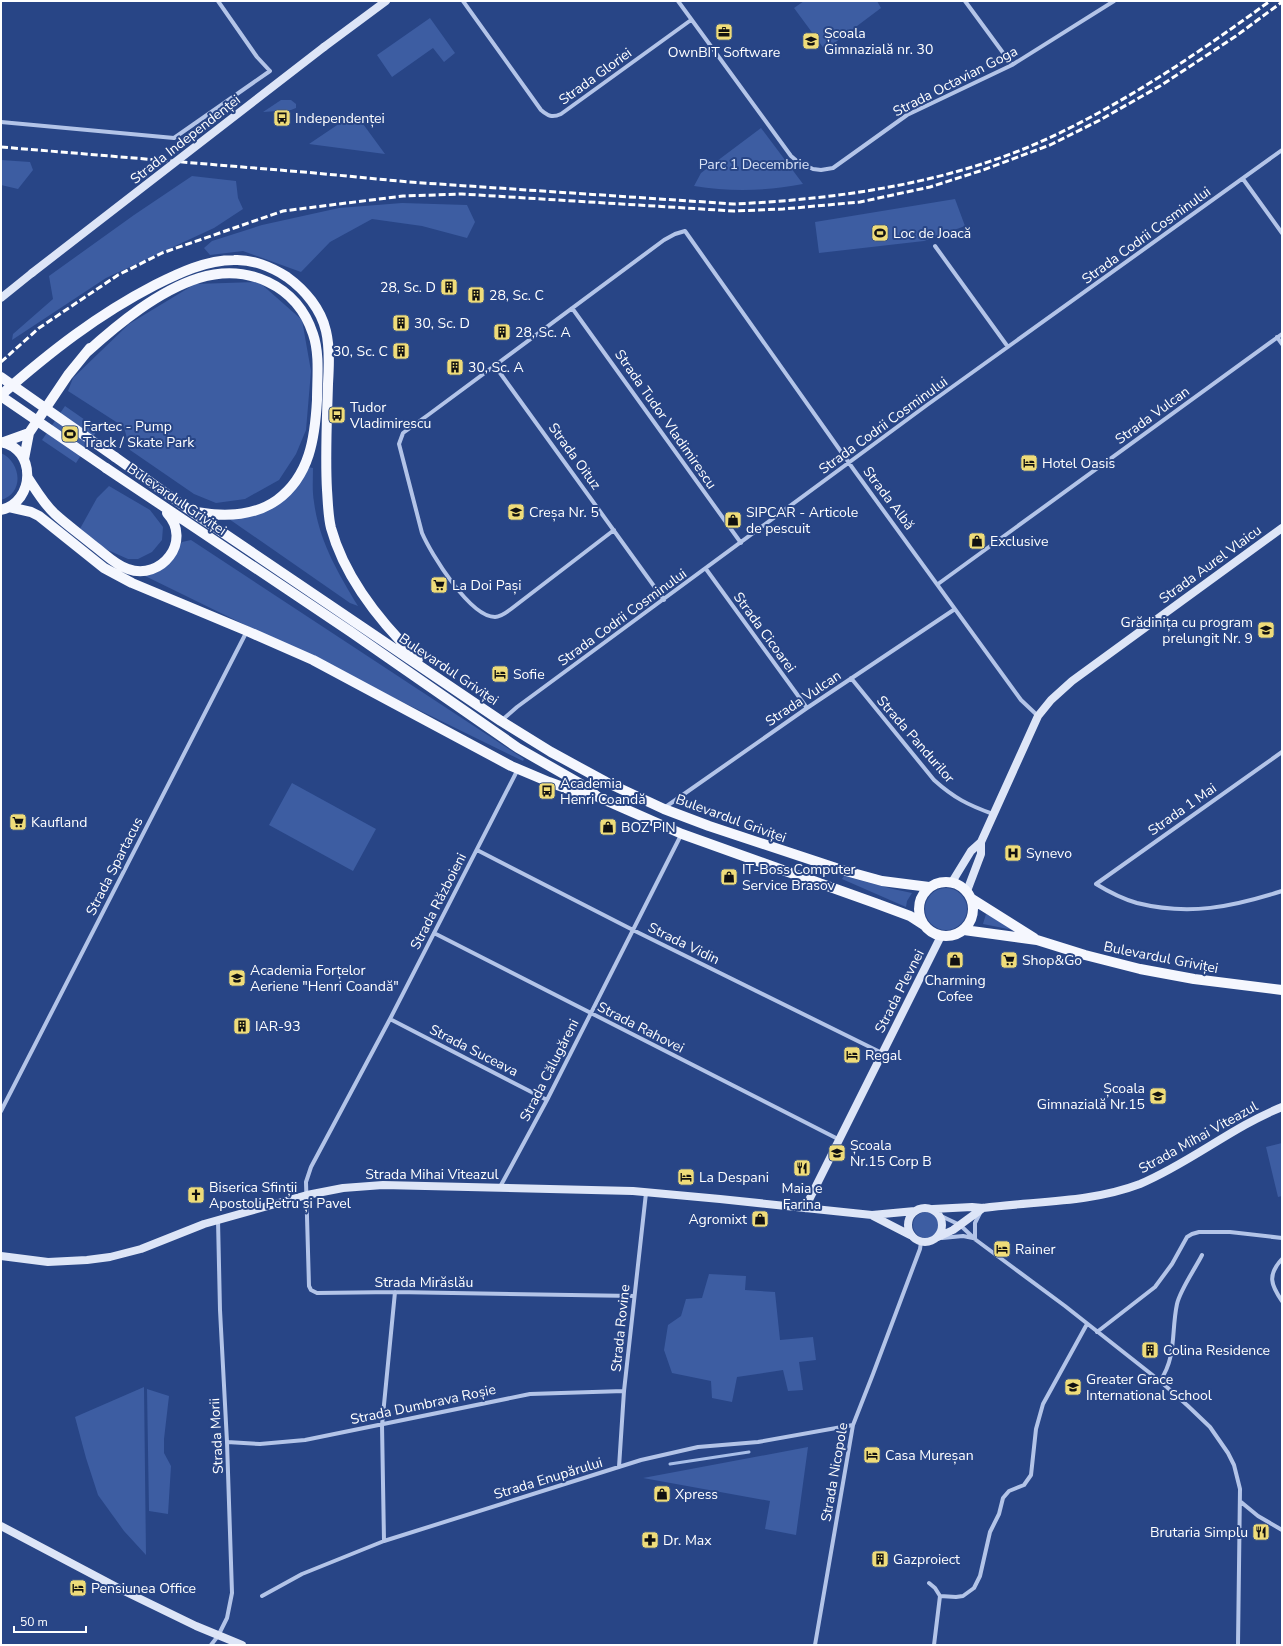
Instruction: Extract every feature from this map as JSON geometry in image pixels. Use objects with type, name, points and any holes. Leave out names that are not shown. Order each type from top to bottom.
[{"type":"main road","points":[[1,396],[43,358],[83,328],[150,288],[192,269],[215,262],[235,260],[252,262],[271,268],[294,282],[306,294],[317,309],[323,322],[328,343],[329,363],[326,467],[328,510],[336,544],[344,562],[359,588],[382,621],[398,640],[441,681]]},
{"type":"main road","points":[[24,459],[29,432],[68,375],[111,324],[126,310],[158,288],[192,269]]},
{"type":"main road","points":[[87,352],[122,321],[146,305],[177,287],[199,278],[221,273],[238,273],[257,276],[272,283],[286,293],[302,310],[314,334],[317,373],[314,437],[306,463],[300,475],[278,499],[258,509],[245,513],[229,515],[213,515],[191,511]]},
{"type":"main road","name":"Bulevardul Griviței","points":[[1,377],[191,511],[441,681],[551,752],[606,782],[708,826],[842,870],[882,881],[929,887]]},
{"type":"main road","name":"Bulevardul Griviței","points":[[1,396],[153,501],[351,632],[518,748],[581,784],[598,796],[682,834],[910,916],[924,925]]},
{"type":"main road","points":[[2,442],[29,432]]},
{"type":"main road","points":[[2,442],[10,446],[24,459],[28,478],[22,495],[5,508]]},
{"type":"main road","points":[[28,478],[40,496],[56,514],[116,563],[128,569],[138,571],[146,571],[161,565],[168,558],[176,544],[177,532],[172,519],[153,501]]},
{"type":"main road","name":"Bulevardul Griviței","points":[[5,508],[31,512],[39,516],[115,574],[132,583],[313,660],[519,769],[582,794],[598,796]]},
{"type":"main road","points":[[940,882],[952,882],[960,885],[969,895],[974,908],[973,916],[964,930],[952,936],[941,936],[930,932],[924,925],[918,909],[923,893],[929,887],[940,882]]},
{"type":"main road","name":"Bulevardul Griviței","points":[[969,895],[1037,940]]},
{"type":"main road","name":"Bulevardul Griviței","points":[[964,930],[1037,940],[1085,955],[1140,969],[1194,979],[1282,990]]},
{"type":"street","name":"Strada Independenței","points":[[1,122],[174,138],[270,71],[257,57],[218,1]]},
{"type":"street","name":"Strada Independenței","points":[[1,298],[386,1]]},
{"type":"street","name":"Strada Gloriei","points":[[463,1],[541,110],[549,116],[561,114],[691,20]]},
{"type":"street","name":"Strada Octavian Goga","points":[[678,1],[791,156],[805,166],[821,170],[833,168],[846,160],[907,114],[1012,65],[1114,1]]},
{"type":"street","points":[[965,1],[1012,65]]},
{"type":"street","name":"Strada Codrii Cosminului","points":[[501,721],[517,707],[849,463],[1282,150]]},
{"type":"street","points":[[1243,179],[1282,233]]},
{"type":"street","name":"Strada Albă","points":[[572,308],[664,240],[675,234],[685,232],[849,463],[1021,700],[1038,716]]},
{"type":"street","points":[[935,246],[1008,347]]},
{"type":"street","points":[[572,308],[403,434],[400,444],[422,533],[427,546],[442,569],[466,599],[478,611],[488,616],[496,617],[511,609],[614,530]]},
{"type":"street","name":"Strada Tudor Vladimirescu","points":[[572,308],[741,543]]},
{"type":"street","name":"Strada Vulcan","points":[[938,584],[1282,334]]},
{"type":"street","points":[[1277,337],[1282,344]]},
{"type":"street","name":"Strada Oituz","points":[[495,366],[664,600]]},
{"type":"street","name":"Strada Aurel Vlaicu","points":[[952,882],[971,851],[980,842],[1038,716],[1051,700],[1072,681],[1282,528]]},
{"type":"street","name":"Strada Cicoarei","points":[[706,569],[807,708]]},
{"type":"street","name":"Strada Vulcan","points":[[664,808],[851,678],[956,609]]},
{"type":"street","name":"Strada Spartacus","points":[[1,1111],[247,631]]},
{"type":"street","name":"Strada Pandurilor","points":[[851,678],[934,780],[966,804],[993,814]]},
{"type":"street","name":"Strada 1 Mai","points":[[1282,752],[1096,884],[1116,895],[1137,903],[1191,910],[1208,909],[1247,902],[1282,891]]},
{"type":"street","name":"Strada Războieni","points":[[307,1195],[306,1182],[311,1167],[390,1019],[519,769]]},
{"type":"street","name":"Strada Călugăreni","points":[[500,1187],[547,1100],[682,834]]},
{"type":"street","name":"Strada Aurel Vlaicu","points":[[969,895],[981,854],[980,842]]},
{"type":"street","name":"Strada Vidin","points":[[477,850],[633,930],[882,1053]]},
{"type":"street","name":"Strada Rahovei","points":[[434,933],[838,1139]]},
{"type":"street","name":"Strada Plevnei","points":[[805,1208],[838,1139],[941,936]]},
{"type":"street","name":"Strada Suceava","points":[[390,1019],[547,1100]]},
{"type":"street","name":"Strada Mihai Viteazul","points":[[933,1209],[972,1207],[983,1208],[1102,1195],[1139,1184],[1161,1174],[1261,1116],[1282,1107]]},
{"type":"street","name":"Strada Mihai Viteazul","points":[[1,1256],[48,1262],[110,1257],[140,1249],[218,1220],[307,1195],[343,1188],[383,1185],[646,1192],[872,1215],[915,1211]]},
{"type":"street","name":"Strada Rovine","points":[[619,1467],[624,1391],[646,1192]]},
{"type":"street","name":"Strada Mirăslău","points":[[307,1195],[308,1283],[311,1290],[318,1293],[395,1292],[634,1296]]},
{"type":"street","points":[[983,1208],[960,1225],[928,1242],[921,1242],[912,1237],[908,1229],[910,1215],[915,1211],[924,1208],[933,1209],[939,1215],[960,1225],[975,1239],[1160,1381],[1201,1418],[1219,1438],[1234,1465],[1238,1478],[1241,1502],[1238,1645]]},
{"type":"street","points":[[975,1239],[975,1223],[983,1208]]},
{"type":"street","name":"Strada Mihai Viteazul","points":[[872,1215],[909,1232],[912,1237]]},
{"type":"street","points":[[937,1238],[942,1226],[939,1215]]},
{"type":"street","name":"Strada Morii","points":[[211,1645],[228,1618],[232,1593],[227,1442],[220,1310],[218,1220]]},
{"type":"street","points":[[1097,1332],[1155,1287],[1172,1264],[1187,1238],[1192,1234],[1205,1232],[1230,1232],[1282,1238]]},
{"type":"street","points":[[937,1238],[963,1236],[975,1239]]},
{"type":"street","name":"Strada Nicopole","points":[[815,1645],[853,1425],[876,1368],[920,1249],[921,1242]]},
{"type":"street","points":[[1160,1381],[1167,1370],[1173,1346],[1177,1304],[1181,1293],[1202,1255]]},
{"type":"street","points":[[1282,1259],[1274,1267],[1272,1277],[1273,1287],[1282,1301]]},
{"type":"street","points":[[384,1541],[382,1425],[395,1292]]},
{"type":"street","points":[[940,1596],[963,1596],[974,1588],[980,1576],[988,1540],[999,1514],[1003,1498],[1009,1491],[1024,1485],[1031,1475],[1036,1429],[1043,1404],[1087,1324]]},
{"type":"street","name":"Strada Dumbrava Roșie","points":[[227,1442],[260,1444],[305,1440],[530,1394],[624,1391]]},
{"type":"street","name":"Strada Enupărului","points":[[262,1596],[302,1574],[384,1541],[641,1460],[683,1450],[758,1442],[853,1425]]},
{"type":"street","points":[[1241,1502],[1258,1516],[1282,1530]]},
{"type":"street","points":[[1,1526],[124,1591],[218,1636],[242,1645]]},
{"type":"street","points":[[929,1583],[935,1588],[940,1596],[934,1645]]},
{"type":"green space","points":[[804,1],[877,1],[881,8],[825,50],[794,8]]},
{"type":"green space","points":[[430,18],[455,53],[444,62],[433,48],[392,77],[377,55]]},
{"type":"green space","points":[[281,100],[291,100],[296,104],[296,108],[291,110],[263,112]]},
{"type":"green space","points":[[355,113],[385,154],[309,144]]},
{"type":"green space","name":"Parc 1 Decembrie","points":[[761,128],[803,184],[749,190],[694,186],[701,173]]},
{"type":"green space","points":[[1,160],[30,162],[33,170],[18,189],[1,185]]},
{"type":"green space","points":[[192,176],[236,181],[238,198],[243,209],[214,228],[106,278],[12,340],[13,334],[53,299],[49,276],[134,215]]},
{"type":"green space","name":"Loc de Joacă","points":[[955,199],[965,226],[924,241],[819,253],[815,222]]},
{"type":"green space","points":[[402,203],[467,205],[475,222],[467,238],[422,226],[372,219],[330,242],[301,272],[243,251],[210,255],[204,248],[212,241],[262,225],[339,208]]},
{"type":"green space","points":[[259,282],[302,320],[311,371],[306,430],[296,454],[279,480],[245,499],[216,503],[194,494],[130,450],[124,427],[68,391],[73,378],[129,324],[195,284]]},
{"type":"green space","name":"Fartec - Pump Track / Skate Park","points":[[65,406],[98,429],[76,463],[42,440]]},
{"type":"green space","points":[[1,453],[8,457],[13,463],[18,477],[14,491],[9,496],[1,500]]},
{"type":"green space","points":[[308,467],[313,468],[314,502],[320,530],[330,556],[358,606],[350,603],[229,519],[255,515]]},
{"type":"green space","points":[[109,486],[150,510],[163,527],[162,540],[152,552],[138,559],[128,559],[76,536],[97,498]]},
{"type":"green space","points":[[191,540],[524,759],[523,761],[141,574],[176,551],[182,542]]},
{"type":"green space","points":[[292,783],[376,829],[353,871],[269,825]]},
{"type":"green space","points":[[844,876],[912,893],[907,901],[906,907],[842,879]]},
{"type":"green space","points":[[942,888],[950,888],[958,891],[964,897],[967,909],[964,921],[958,927],[950,930],[942,930],[934,927],[928,921],[925,913],[925,905],[928,897],[934,891]]},
{"type":"green space","points":[[986,914],[1013,927],[1013,930],[983,924]]},
{"type":"green space","points":[[1282,1143],[1282,1196],[1278,1197],[1266,1147]]},
{"type":"green space","points":[[926,1212],[935,1216],[939,1225],[935,1234],[926,1238],[917,1234],[913,1225],[917,1216]]},
{"type":"green space","points":[[709,1274],[746,1276],[745,1290],[775,1292],[780,1340],[813,1337],[816,1360],[799,1362],[803,1390],[788,1391],[783,1370],[737,1377],[732,1402],[712,1398],[711,1381],[672,1373],[664,1350],[668,1325],[681,1316],[686,1299],[702,1298]]},
{"type":"green space","points":[[144,1387],[146,1555],[124,1531],[98,1495],[75,1417]]},
{"type":"green space","points":[[147,1389],[169,1396],[164,1439],[164,1453],[171,1466],[168,1514],[149,1511]]},
{"type":"green space","points":[[808,1447],[796,1535],[765,1529],[770,1501],[643,1478]]},
{"type":"waterway","points":[[670,1464],[749,1452]]},
{"type":"railway","points":[[1,147],[409,182],[734,204],[814,198],[895,186],[974,167],[1012,154],[1078,124],[1135,92],[1217,39],[1270,1]]},
{"type":"railway","points":[[1,362],[39,328],[118,275],[162,253],[283,211],[403,196],[462,194],[734,211],[783,209],[860,202],[930,187],[983,170],[1050,145],[1100,120],[1160,86],[1236,36],[1282,2]]},
{"type":"place","name":"OwnBIT Software","points":[[724,32]]},
{"type":"place","name":"Școala Gimnazială nr. 30","points":[[811,41]]},
{"type":"place","name":"Independenței","points":[[282,118]]},
{"type":"place","name":"Loc de Joacă","points":[[880,233]]},
{"type":"place","name":"28, Sc. D","points":[[449,287]]},
{"type":"place","name":"28, Sc. C","points":[[476,295]]},
{"type":"place","name":"30, Sc. D","points":[[401,323]]},
{"type":"place","name":"28, Sc. A","points":[[502,332]]},
{"type":"place","name":"30, Sc. C","points":[[401,351]]},
{"type":"place","name":"30, Sc. A","points":[[455,367]]},
{"type":"place","name":"Tudor Vladimirescu","points":[[337,415]]},
{"type":"place","name":"Fartec - Pump Track / Skate Park","points":[[70,434]]},
{"type":"place","name":"Hotel Oasis","points":[[1029,463]]},
{"type":"place","name":"Creșa Nr. 5","points":[[516,512]]},
{"type":"place","name":"SIPCAR - Articole de pescuit","points":[[733,520]]},
{"type":"place","name":"Exclusive","points":[[977,541]]},
{"type":"place","name":"La Doi Pași","points":[[439,585]]},
{"type":"place","name":"Grădinița cu program prelungit Nr. 9","points":[[1266,630]]},
{"type":"place","name":"Sofie","points":[[500,674]]},
{"type":"place","name":"Academia Henri Coandă","points":[[547,791]]},
{"type":"place","name":"Kaufland","points":[[18,822]]},
{"type":"place","name":"BOZ PIN","points":[[608,827]]},
{"type":"place","name":"Synevo","points":[[1013,853]]},
{"type":"place","name":"IT-Boss Computer Service Brasov","points":[[729,877]]},
{"type":"place","name":"Charming Cofee","points":[[955,960]]},
{"type":"place","name":"Shop&Go","points":[[1009,960]]},
{"type":"place","name":"Academia Forțelor Aeriene \"Henri Coandă\"","points":[[237,978]]},
{"type":"place","name":"IAR-93","points":[[242,1026]]},
{"type":"place","name":"Regal","points":[[852,1055]]},
{"type":"place","name":"Școala Gimnazială Nr.15","points":[[1158,1096]]},
{"type":"place","name":"Școala Nr.15 Corp B","points":[[837,1153]]},
{"type":"place","name":"Maia e Farina","points":[[802,1168]]},
{"type":"place","name":"La Despani","points":[[686,1177]]},
{"type":"place","name":"Biserica Sfinții Apostoli Petru și Pavel","points":[[196,1195]]},
{"type":"place","name":"Agromixt","points":[[760,1219]]},
{"type":"place","name":"Rainer","points":[[1002,1249]]},
{"type":"place","name":"Colina Residence","points":[[1150,1350]]},
{"type":"place","name":"Greater Grace International School","points":[[1073,1387]]},
{"type":"place","name":"Casa Mureșan","points":[[872,1455]]},
{"type":"place","name":"Xpress","points":[[662,1494]]},
{"type":"place","name":"Brutaria Simplu","points":[[1261,1532]]},
{"type":"place","name":"Dr. Max","points":[[650,1540]]},
{"type":"place","name":"Gazproiect","points":[[880,1559]]},
{"type":"place","name":"Pensiunea Office","points":[[78,1588]]}]
